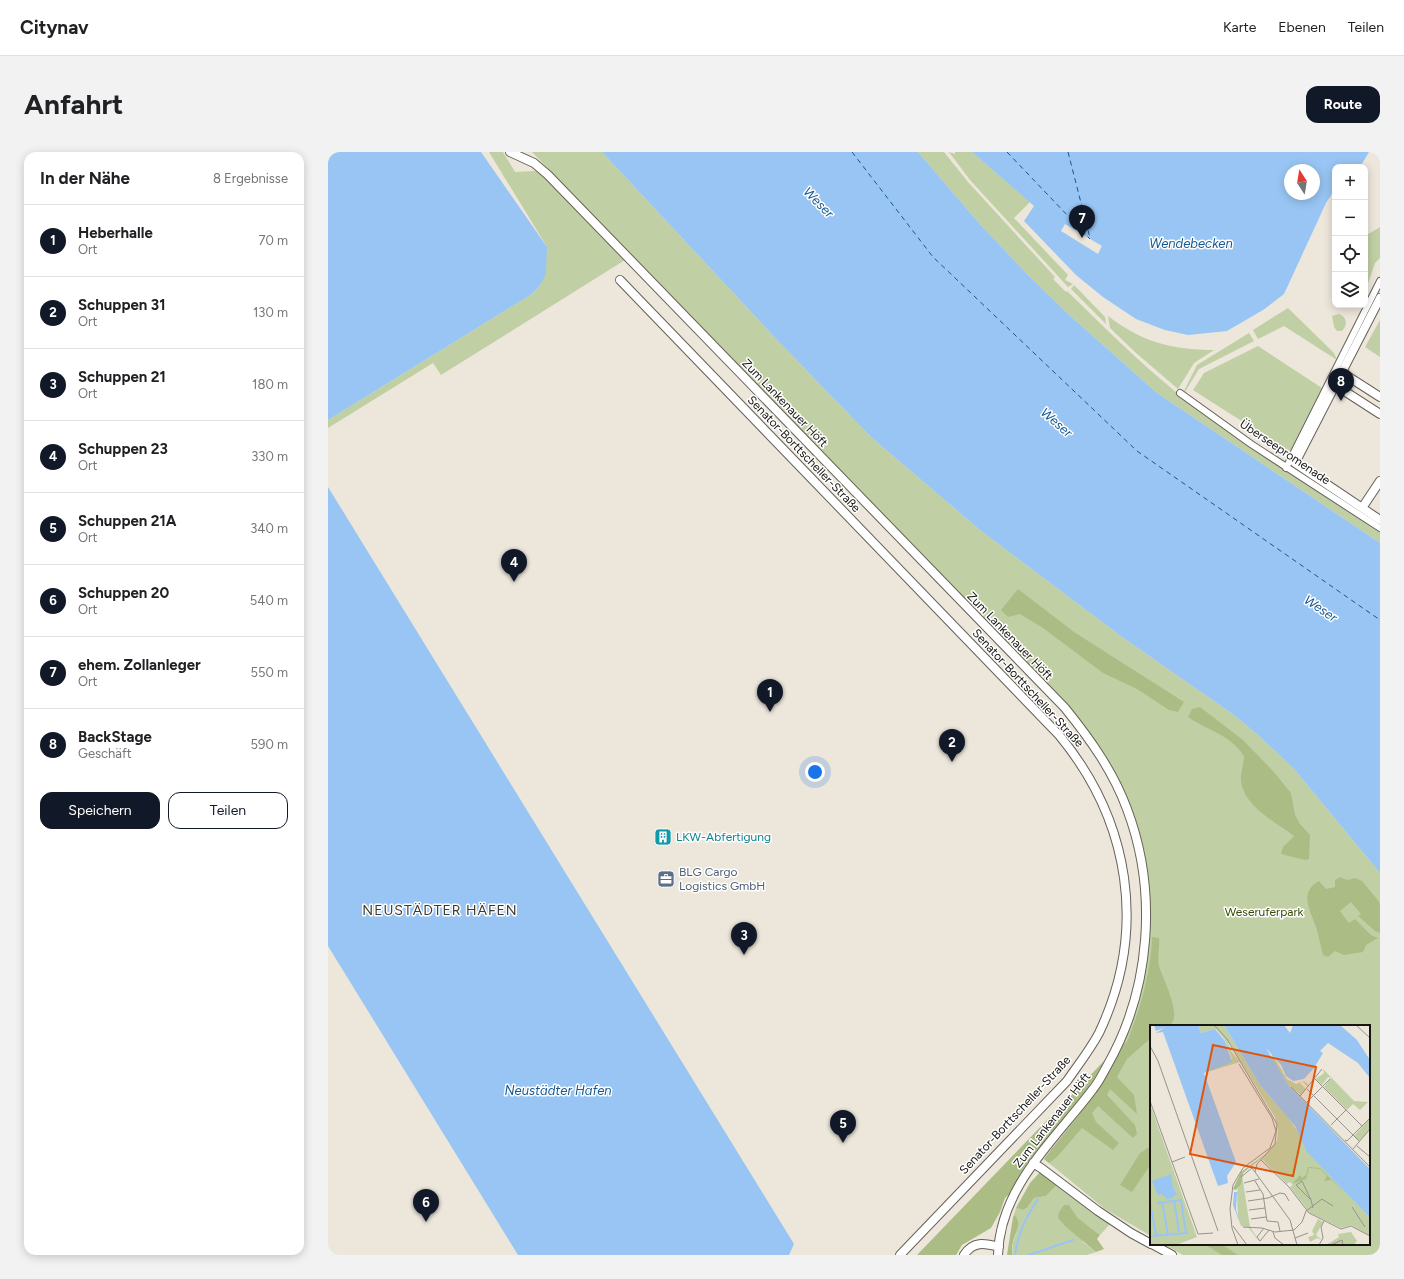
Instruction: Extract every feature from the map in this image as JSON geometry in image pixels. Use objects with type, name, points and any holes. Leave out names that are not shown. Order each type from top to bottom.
[{"type":"street","name":"Zum Lankenauer Höft","points":[[510,152],[520,158],[534,163],[548,175],[1065,708],[1094,746],[1117,785],[1129,815],[1143,870],[1146,915],[1145,947],[1139,979],[1128,1021],[1120,1042],[1094,1088],[1032,1163],[1021,1180],[1008,1209],[999,1251]]},
{"type":"street","name":"Senator-Borttscheller-Straße","points":[[620,280],[1059,734],[1082,764],[1095,787],[1105,807],[1117,843],[1124,876],[1126,900],[1124,948],[1119,976],[1098,1034],[1082,1060],[1066,1081],[900,1255]]},
{"type":"street","points":[[1292,462],[1380,281]]},
{"type":"street","points":[[1286,468],[1292,462],[1335,385],[1380,298]]},
{"type":"street","points":[[1341,372],[1380,396]]},
{"type":"street","points":[[1335,385],[1380,414]]},
{"type":"street","name":"Überseepromenade","points":[[1180,393],[1250,444],[1380,528]]},
{"type":"street","name":"Überseepromenade","points":[[1292,462],[1380,520]]},
{"type":"street","points":[[1362,508],[1380,481]]},
{"type":"street","points":[[1032,1163],[1041,1168],[1105,1216],[1150,1243]]},
{"type":"street","points":[[964,1255],[969,1248],[977,1243],[999,1251]]},
{"type":"street","points":[[1153,1245],[1172,1255]]},
{"type":"green space","points":[[489,152],[503,152],[515,172],[535,171],[543,174],[621,254],[625,260],[441,375],[433,363],[328,428],[328,420],[532,294],[541,284],[547,247]]},
{"type":"green space","name":"Weseruferpark","points":[[532,152],[602,152],[780,343],[871,437],[980,530],[1122,637],[1234,715],[1259,736],[1294,769],[1380,873],[1380,1255],[1183,1255],[1166,1245],[1370,1245],[1370,1025],[1150,1025],[1150,1235],[1105,1209],[1044,1159],[1089,1102],[1112,1066],[1133,1017],[1145,968],[1150,919],[1146,871],[1135,824],[1116,779],[1090,735],[1057,694]]},
{"type":"green space","points":[[918,152],[944,152],[968,182],[1055,277],[1053,279],[1148,368],[1177,393],[1226,430],[1380,532],[1380,543],[1157,393],[1067,313],[1027,274],[978,222]]},
{"type":"green space","points":[[949,152],[955,154],[955,152],[972,152],[1030,202],[1014,218],[1068,275],[1065,280],[1073,284],[1068,287],[970,180]]},
{"type":"green space","points":[[1380,227],[1380,258],[1375,263],[1368,283],[1368,236],[1368,234]]},
{"type":"green space","points":[[1074,285],[1105,317],[1106,324],[1071,289]]},
{"type":"green space","points":[[1288,308],[1334,353],[1337,360],[1284,326],[1258,339],[1253,330]]},
{"type":"green space","points":[[1339,314],[1344,317],[1346,321],[1342,331],[1337,331],[1334,327],[1332,316]]},
{"type":"green space","points":[[1108,316],[1133,332],[1158,343],[1199,350],[1214,350],[1194,363],[1178,389],[1136,353],[1110,328]]},
{"type":"green space","points":[[1380,320],[1380,357],[1365,347]]},
{"type":"green space","points":[[1249,333],[1254,341],[1199,369],[1185,392],[1184,391],[1197,365]]},
{"type":"green space","points":[[1258,346],[1322,388],[1290,452],[1193,390],[1204,373]]},
{"type":"green space","points":[[1018,589],[1074,632],[1184,702],[1178,712],[1169,710],[1137,689],[1103,673],[1043,628],[1020,614],[1008,617],[1001,610]]},
{"type":"green space","points":[[1200,707],[1243,740],[1273,771],[1291,793],[1295,815],[1300,824],[1310,835],[1309,859],[1305,860],[1281,854],[1283,847],[1294,836],[1262,813],[1248,799],[1243,790],[1241,781],[1244,756],[1238,748],[1232,742],[1188,717],[1192,709]]},
{"type":"green space","points":[[1340,877],[1347,880],[1355,878],[1362,881],[1377,899],[1380,904],[1380,933],[1375,931],[1358,916],[1361,914],[1351,902],[1340,911],[1349,923],[1355,919],[1371,935],[1378,938],[1366,945],[1363,952],[1344,955],[1335,951],[1328,957],[1323,955],[1307,897],[1312,886],[1319,881],[1326,889],[1335,887],[1335,880]]},
{"type":"green space","points":[[1152,937],[1159,938],[1158,963],[1168,988],[1174,1008],[1174,1016],[1172,1022],[1168,1025],[1150,1025],[1150,1039],[1127,1059],[1117,1077],[1134,1095],[1137,1114],[1110,1089],[1107,1095],[1135,1125],[1137,1134],[1133,1138],[1098,1106],[1092,1113],[1096,1122],[1119,1143],[1113,1150],[1082,1128],[1057,1157],[1049,1163],[1044,1159],[1092,1097],[1106,1076],[1120,1048],[1127,1042],[1144,991],[1150,964]]},
{"type":"green space","points":[[1104,1061],[1097,1075],[1082,1097],[1028,1162],[1012,1192],[1005,1198],[1000,1212],[991,1228],[962,1245],[956,1255],[917,1255]]},
{"type":"green space","points":[[1150,1147],[1150,1165],[1132,1192],[1120,1185],[1140,1153]]},
{"type":"green space","points":[[1041,1171],[1057,1185],[1046,1196],[1034,1198],[1027,1208],[1023,1210],[1016,1208],[1030,1183]]},
{"type":"green space","points":[[1057,1185],[1111,1223],[1100,1235],[1078,1218],[1069,1205],[1083,1242],[1096,1252],[1087,1255],[1012,1255],[1013,1242],[1018,1228],[1015,1215],[1013,1217],[1016,1208],[1023,1210],[1027,1208],[1034,1198],[1046,1196]]},
{"type":"green space","points":[[1064,1205],[1069,1205],[1078,1218],[1100,1235],[1097,1239],[1104,1249],[1096,1252],[1065,1226],[1058,1218],[1059,1212]]},
{"type":"green space","points":[[1015,1215],[1018,1222],[1018,1228],[1013,1241],[1012,1255],[1007,1255],[1013,1217]]},
{"type":"green space","points":[[1206,1245],[1223,1245],[1238,1255],[1222,1255]]},
{"type":"water","points":[[328,152],[481,152],[547,247],[546,273],[541,284],[532,294],[328,420]]},
{"type":"water","name":"Weser","points":[[602,152],[918,152],[978,222],[1027,274],[1067,313],[1157,393],[1380,543],[1380,873],[1294,769],[1259,736],[1234,715],[1122,637],[980,530],[871,437],[780,343]]},
{"type":"water","name":"Wendebecken","points":[[972,152],[1369,152],[1362,164],[1332,164],[1332,194],[1326,203],[1284,294],[1263,310],[1227,331],[1188,335],[1165,330],[1136,319],[1103,297],[1076,275],[1024,221],[1034,206]]},
{"type":"water","name":"Neustädter Hafen","points":[[328,487],[794,1244],[789,1255],[518,1255],[328,946]]},
{"type":"pier","points":[[1065,224],[1102,246],[1098,254],[1061,231]]},
{"type":"waterway","points":[[1015,1255],[1023,1226],[1038,1199]]},
{"type":"waterway","points":[[1029,1255],[1073,1240]]},
{"type":"ferry route","points":[[852,152],[933,257],[1137,451],[1380,620]]},
{"type":"ferry route","points":[[1007,152],[1090,239]]},
{"type":"ferry route","points":[[1068,152],[1090,238]]},
{"type":"place","name":"ehem. Zollanleger","points":[[1082,238]]},
{"type":"place","name":"BackStage","points":[[1341,401]]},
{"type":"place","name":"Schuppen 23","points":[[514,582]]},
{"type":"place","name":"Heberhalle","points":[[770,712]]},
{"type":"place","name":"Schuppen 31","points":[[952,762]]},
{"type":"place","name":"LKW-Abfertigung","points":[[663,837]]},
{"type":"place","name":"BLG Cargo Logistics GmbH","points":[[666,879]]},
{"type":"place","name":"Schuppen 21","points":[[744,955]]},
{"type":"place","name":"Schuppen 21A","points":[[843,1143]]},
{"type":"place","name":"Schuppen 20","points":[[426,1222]]},
{"type":"district","name":"NEUSTÄDTER HÄFEN","points":[[440,910]]}]
